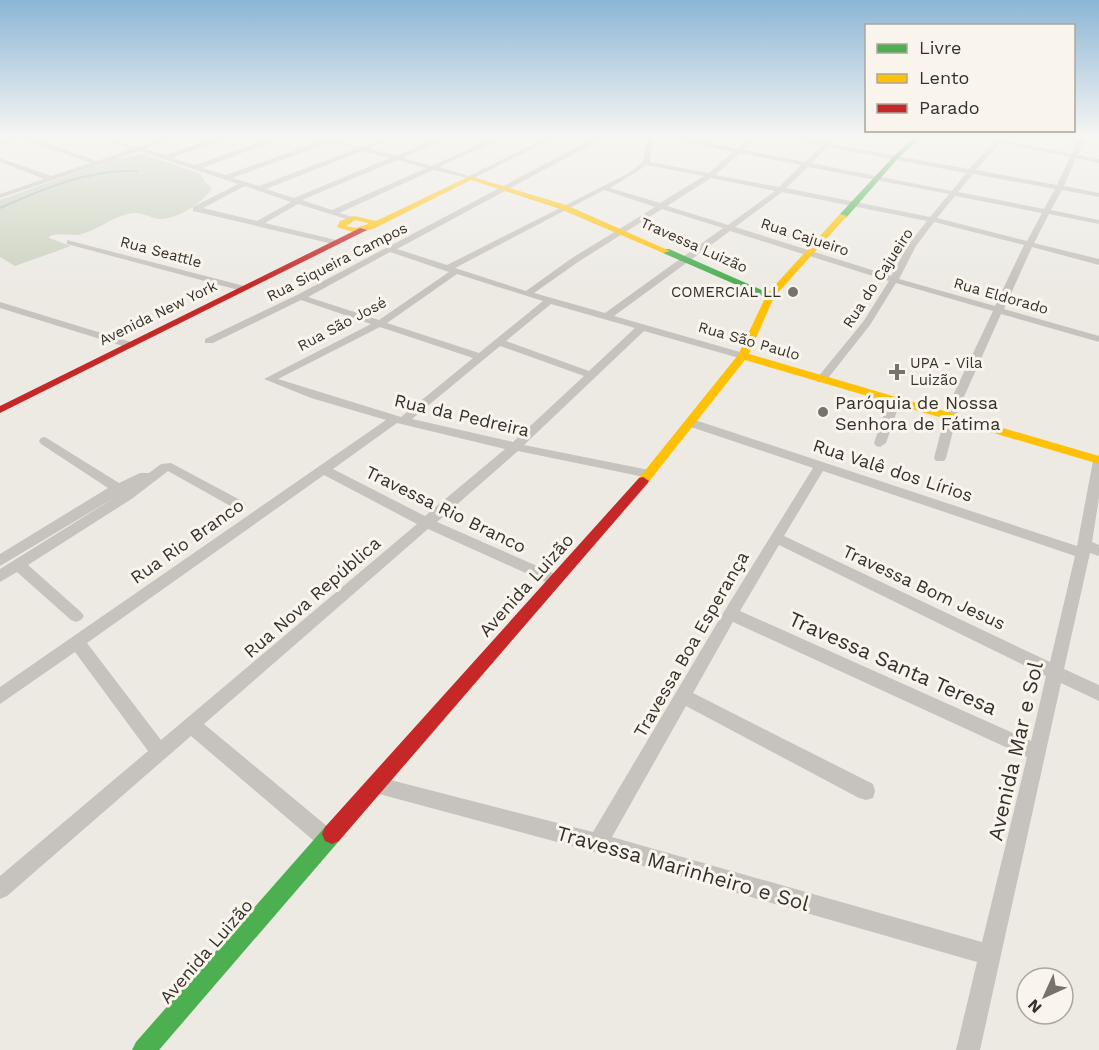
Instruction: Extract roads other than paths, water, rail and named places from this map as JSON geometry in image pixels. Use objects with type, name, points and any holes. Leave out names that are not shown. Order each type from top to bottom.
[{"type":"street","points":[[0,195],[29,185]]},
{"type":"street","points":[[242,185],[196,209],[332,244],[345,223]]},
{"type":"street","points":[[247,185],[332,213],[345,223],[349,231],[368,225]]},
{"type":"street","points":[[259,189],[269,185]]},
{"type":"street","points":[[258,224],[296,201],[333,185]]},
{"type":"street","points":[[332,213],[394,185]]},
{"type":"street","name":"Avenida New York","points":[[0,410],[245,289],[368,225],[386,219],[456,185]]},
{"type":"street","name":"Travessa Luizão","points":[[495,185],[563,207],[770,296]]},
{"type":"street","name":"Rua Siqueira Campos","points":[[208,341],[300,297],[512,185]]},
{"type":"street","name":"Rua São José","points":[[269,380],[381,323],[452,270],[563,207],[609,185]]},
{"type":"street","points":[[527,294],[575,260],[695,185]]},
{"type":"street","points":[[762,185],[934,220],[1099,262]]},
{"type":"street","points":[[606,317],[787,185]]},
{"type":"street","name":"Avenida Luizão","points":[[144,1050],[692,423],[743,356],[770,296],[871,185]]},
{"type":"street","points":[[910,185],[1099,222]]},
{"type":"street","name":"Rua do Cajueiro","points":[[821,380],[867,323],[894,280],[912,245],[960,185]]},
{"type":"street","points":[[1050,185],[1099,195]]},
{"type":"street","points":[[940,458],[950,418],[1029,244],[1060,187]]},
{"type":"street","name":"Rua Cajueiro","points":[[604,188],[894,280]]},
{"type":"street","name":"Rua Seattle","points":[[70,242],[245,289]]},
{"type":"street","name":"Rua São Paulo","points":[[391,250],[549,301],[1099,461]]},
{"type":"street","name":"Rua Eldorado","points":[[894,280],[1099,339]]},
{"type":"street","points":[[300,297],[480,357]]},
{"type":"street","name":"Rua Rio Branco","points":[[0,696],[323,469],[400,419],[549,301]]},
{"type":"street","points":[[0,305],[130,345]]},
{"type":"street","name":"Rua Nova República","points":[[0,889],[515,447],[642,327]]},
{"type":"street","points":[[498,342],[591,375]]},
{"type":"street","name":"Rua da Pedreira","points":[[269,380],[330,402],[515,447],[649,474]]},
{"type":"street","points":[[880,444],[894,402]]},
{"type":"street","name":"Rua Valê dos Lírios","points":[[692,423],[820,466],[1089,550]]},
{"type":"street","points":[[45,441],[123,492]]},
{"type":"street","name":"Avenida Mar e Sol","points":[[968,1050],[1056,671],[1089,550],[1099,461]]},
{"type":"street","name":"Travessa Boa Esperança","points":[[598,843],[730,614],[820,466]]},
{"type":"street","points":[[1,571],[165,467],[171,467],[239,505]]},
{"type":"street","name":"Travessa Rio Branco","points":[[323,469],[427,524],[555,580]]},
{"type":"street","points":[[1,571],[18,565],[123,492]]},
{"type":"street","name":"Travessa Bom Jesus","points":[[776,538],[1099,693]]},
{"type":"street","points":[[18,565],[76,616]]},
{"type":"street","name":"Travessa Santa Teresa","points":[[730,614],[1037,753]]},
{"type":"street","points":[[76,642],[159,753]]},
{"type":"street","points":[[682,696],[866,791]]},
{"type":"street","points":[[192,725],[327,838]]},
{"type":"street","name":"Travessa Marinheiro e Sol","points":[[375,785],[598,843],[991,955]]},
{"type":"waterway","points":[[0,208],[57,185]]},
{"type":"place","name":"COMERCIAL LL","points":[[793,292]]},
{"type":"place","name":"UPA - Vila Luizão","points":[[897,372]]},
{"type":"place","name":"Paróquia de Nossa Senhora de Fátima","points":[[823,412]]}]
